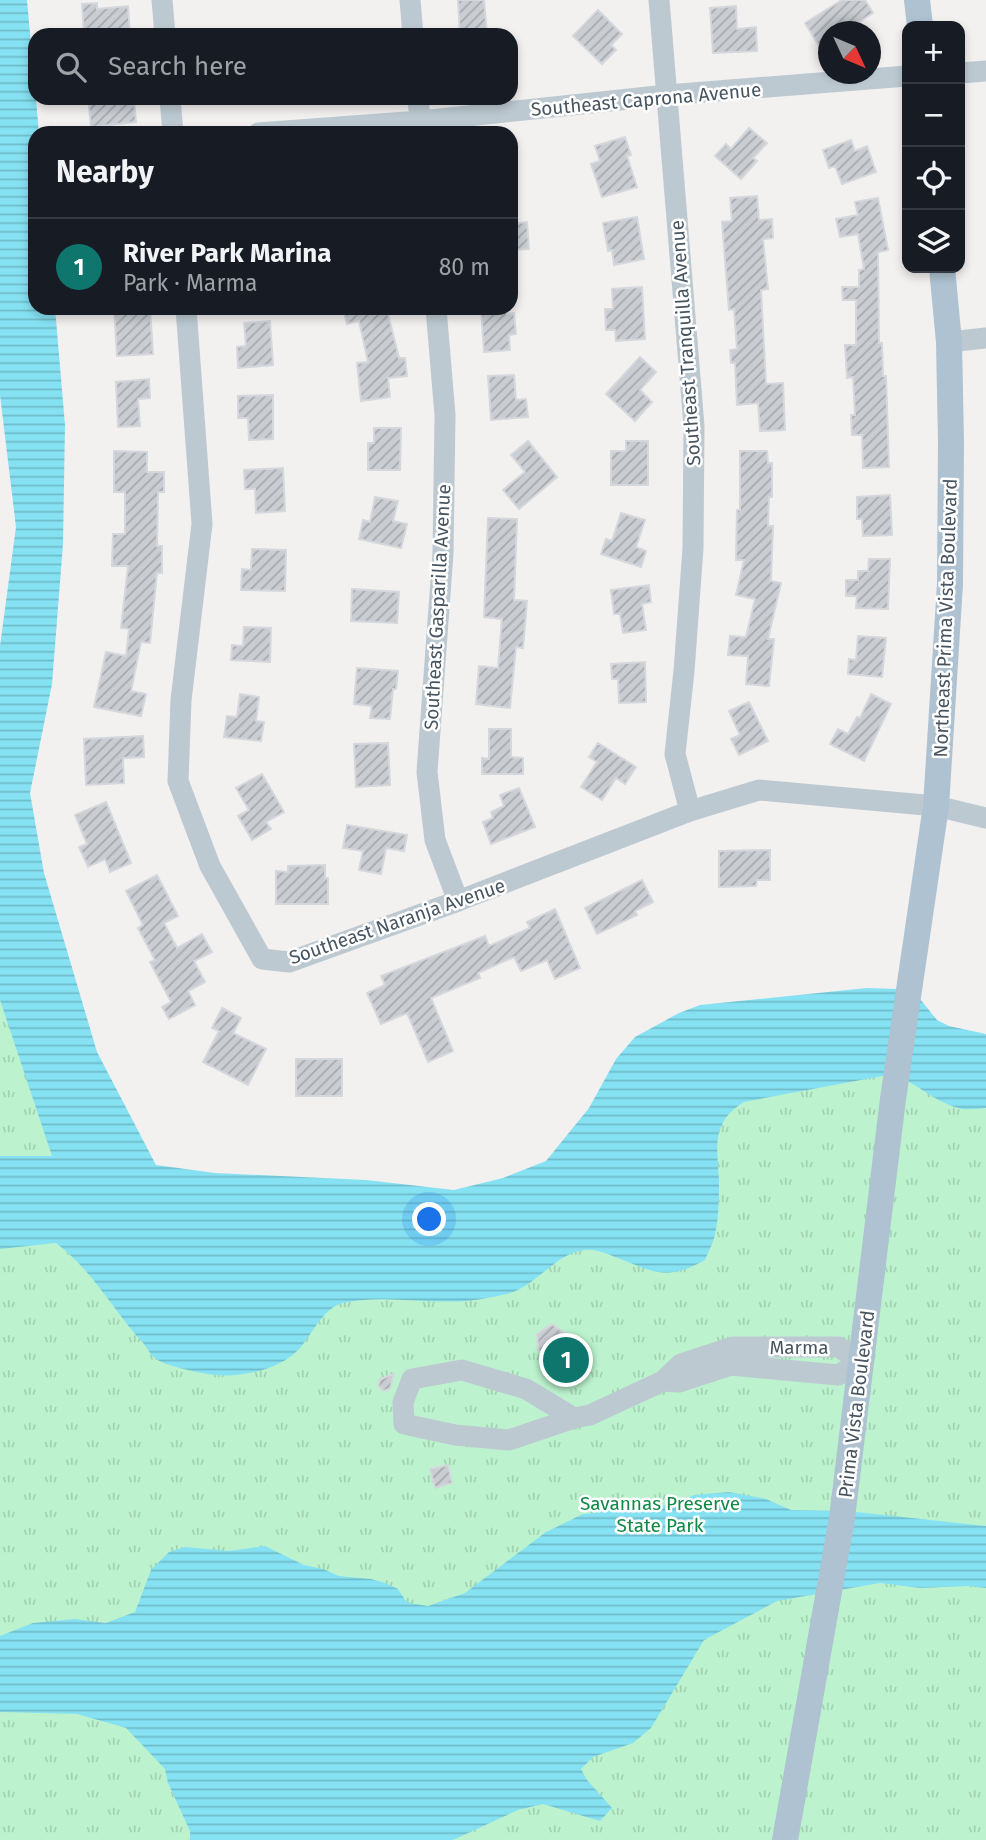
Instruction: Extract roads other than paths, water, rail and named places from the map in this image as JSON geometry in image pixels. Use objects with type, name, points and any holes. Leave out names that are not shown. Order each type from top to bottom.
[{"type":"main road","points":[[917,0],[919,21]]},
{"type":"main road","name":"Northeast Prima Vista Boulevard","points":[[913,966],[936,806],[950,584],[949,342],[942,273]]},
{"type":"main road","name":"Prima Vista Boulevard","points":[[785,1840],[820,1655],[842,1518],[893,1099],[913,966]]},
{"type":"street","points":[[162,0],[164,28]]},
{"type":"street","points":[[410,0],[412,28]]},
{"type":"street","name":"Southeast Tranquilla Avenue","points":[[659,0],[694,426],[693,548],[675,754],[690,811]]},
{"type":"street","points":[[965,73],[986,71]]},
{"type":"street","name":"Southeast Caprona Avenue","points":[[428,126],[667,95],[902,76]]},
{"type":"street","points":[[171,105],[172,126]]},
{"type":"street","points":[[418,105],[420,126]]},
{"type":"street","name":"Southeast Naranja Avenue","points":[[187,315],[202,524],[181,700],[178,781],[210,866],[262,959],[289,962],[458,901],[690,811],[759,790],[936,806],[986,818]]},
{"type":"street","name":"Southeast Gasparilla Avenue","points":[[437,315],[445,415],[443,552],[427,772],[435,841],[458,901]]},
{"type":"street","points":[[949,342],[986,338]]},
{"type":"street","name":"Marma","points":[[574,1418],[526,1389],[462,1370],[412,1379],[403,1402],[404,1424],[472,1437],[509,1440],[590,1415],[663,1381],[681,1364],[733,1347],[839,1347],[861,1362],[838,1375],[731,1365],[679,1382],[663,1381]]},
{"type":"street","points":[[779,1369],[780,1347]]},
{"type":"water","points":[[0,0],[27,0],[30,28],[28,105],[36,105],[38,126],[28,126],[28,315],[56,315],[65,425],[63,544],[52,684],[30,793],[44,873],[97,1052],[156,1165],[215,1173],[366,1180],[454,1190],[503,1178],[546,1161],[589,1108],[616,1059],[635,1037],[679,1013],[700,1005],[867,988],[898,989],[920,999],[937,1020],[949,1026],[986,1034],[986,1108],[954,1107],[893,1074],[744,1102],[726,1118],[718,1136],[718,1217],[705,1260],[669,1273],[640,1267],[600,1252],[584,1250],[563,1258],[527,1285],[502,1295],[465,1301],[373,1299],[343,1303],[324,1315],[291,1356],[268,1368],[241,1374],[202,1373],[171,1366],[156,1359],[82,1266],[56,1243],[0,1249],[0,1156],[52,1156],[0,1000],[0,646],[16,527],[0,395]]},
{"type":"water","points":[[729,1492],[766,1499],[791,1510],[847,1511],[986,1526],[986,1588],[920,1588],[880,1583],[777,1601],[704,1640],[651,1728],[633,1743],[593,1757],[581,1769],[587,1780],[612,1808],[600,1821],[543,1804],[518,1810],[453,1840],[190,1840],[190,1831],[168,1783],[165,1769],[126,1728],[77,1714],[0,1712],[0,1636],[33,1623],[75,1619],[106,1623],[135,1612],[151,1570],[169,1552],[185,1547],[229,1551],[265,1546],[304,1565],[339,1576],[385,1583],[398,1589],[410,1603],[428,1606],[465,1593],[546,1532],[583,1514],[674,1504],[694,1495]]},
{"type":"place","name":"River Park Marina","points":[[566,1360]]},
{"type":"park label","name":"Savannas Preserve State Park","points":[[660,1514]]}]
